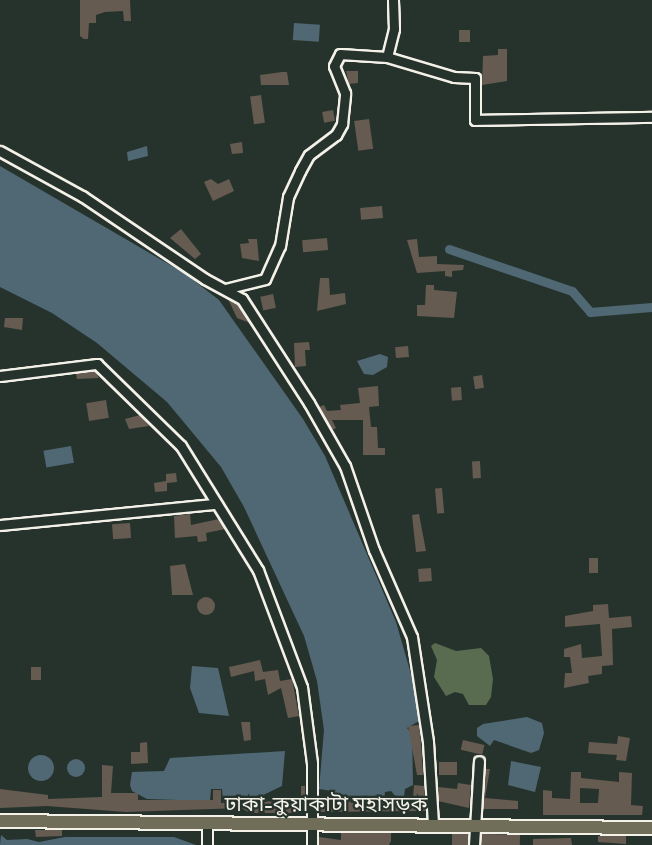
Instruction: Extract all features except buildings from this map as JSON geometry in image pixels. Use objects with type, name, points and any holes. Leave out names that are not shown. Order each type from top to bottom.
[{"type":"main road","name":"ঢাকা-কুয়াকাটা মহাসড়ক","points":[[0,821],[207,825],[474,823],[652,828]]},
{"type":"street","points":[[387,57],[394,29],[393,0]]},
{"type":"street","points":[[225,289],[265,279],[280,246],[288,197],[300,171],[309,155],[336,135],[342,124],[345,93],[334,66],[340,54],[387,57],[453,77],[475,78],[475,120],[652,117]]},
{"type":"street","points":[[0,151],[82,196],[205,279],[242,299],[309,403],[345,466],[382,570],[406,621],[428,742],[433,824]]},
{"type":"street","points":[[0,376],[98,364],[181,446],[214,504],[267,588],[302,687],[314,825],[312,845]]},
{"type":"street","points":[[0,525],[214,504]]},
{"type":"street","points":[[474,845],[479,761]]},
{"type":"street","points":[[207,825],[207,845]]},
{"type":"green space","points":[[435,643],[456,651],[481,648],[489,656],[493,679],[491,697],[486,705],[469,705],[463,694],[455,692],[446,696],[434,677],[437,660],[431,646]]},
{"type":"water","points":[[294,23],[320,25],[319,42],[293,40]]},
{"type":"water","points":[[147,146],[148,156],[128,161],[127,152]]},
{"type":"water","points":[[0,166],[184,273],[219,300],[303,419],[325,456],[396,622],[415,688],[419,721],[407,728],[412,734],[413,785],[405,789],[404,797],[396,797],[391,791],[385,792],[384,800],[337,799],[332,791],[319,789],[324,730],[317,681],[304,636],[244,507],[221,467],[167,402],[97,343],[52,313],[0,287]]},
{"type":"water","points":[[380,354],[388,357],[387,367],[373,375],[364,374],[357,361]]},
{"type":"water","points":[[71,446],[74,463],[46,468],[43,451]]},
{"type":"water","points":[[192,666],[218,668],[229,716],[199,713],[190,688]]},
{"type":"water","points":[[527,717],[542,723],[544,733],[539,750],[531,753],[494,740],[490,746],[477,736],[477,728],[483,724]]},
{"type":"water","points":[[285,751],[282,786],[257,798],[223,802],[222,789],[211,789],[210,801],[147,799],[132,791],[130,785],[132,772],[164,771],[170,758]]},
{"type":"water","points":[[41,755],[50,759],[54,768],[50,777],[41,781],[32,777],[28,768],[32,759]]},
{"type":"water","points":[[76,759],[82,762],[85,768],[82,774],[76,777],[70,774],[67,768],[70,762]]},
{"type":"water","points":[[511,761],[541,767],[535,792],[508,785]]},
{"type":"water","points":[[1,835],[7,840],[27,839],[39,842],[65,837],[174,837],[196,845],[0,845]]},
{"type":"waterway","points":[[449,249],[572,291],[590,312],[652,307]]}]
